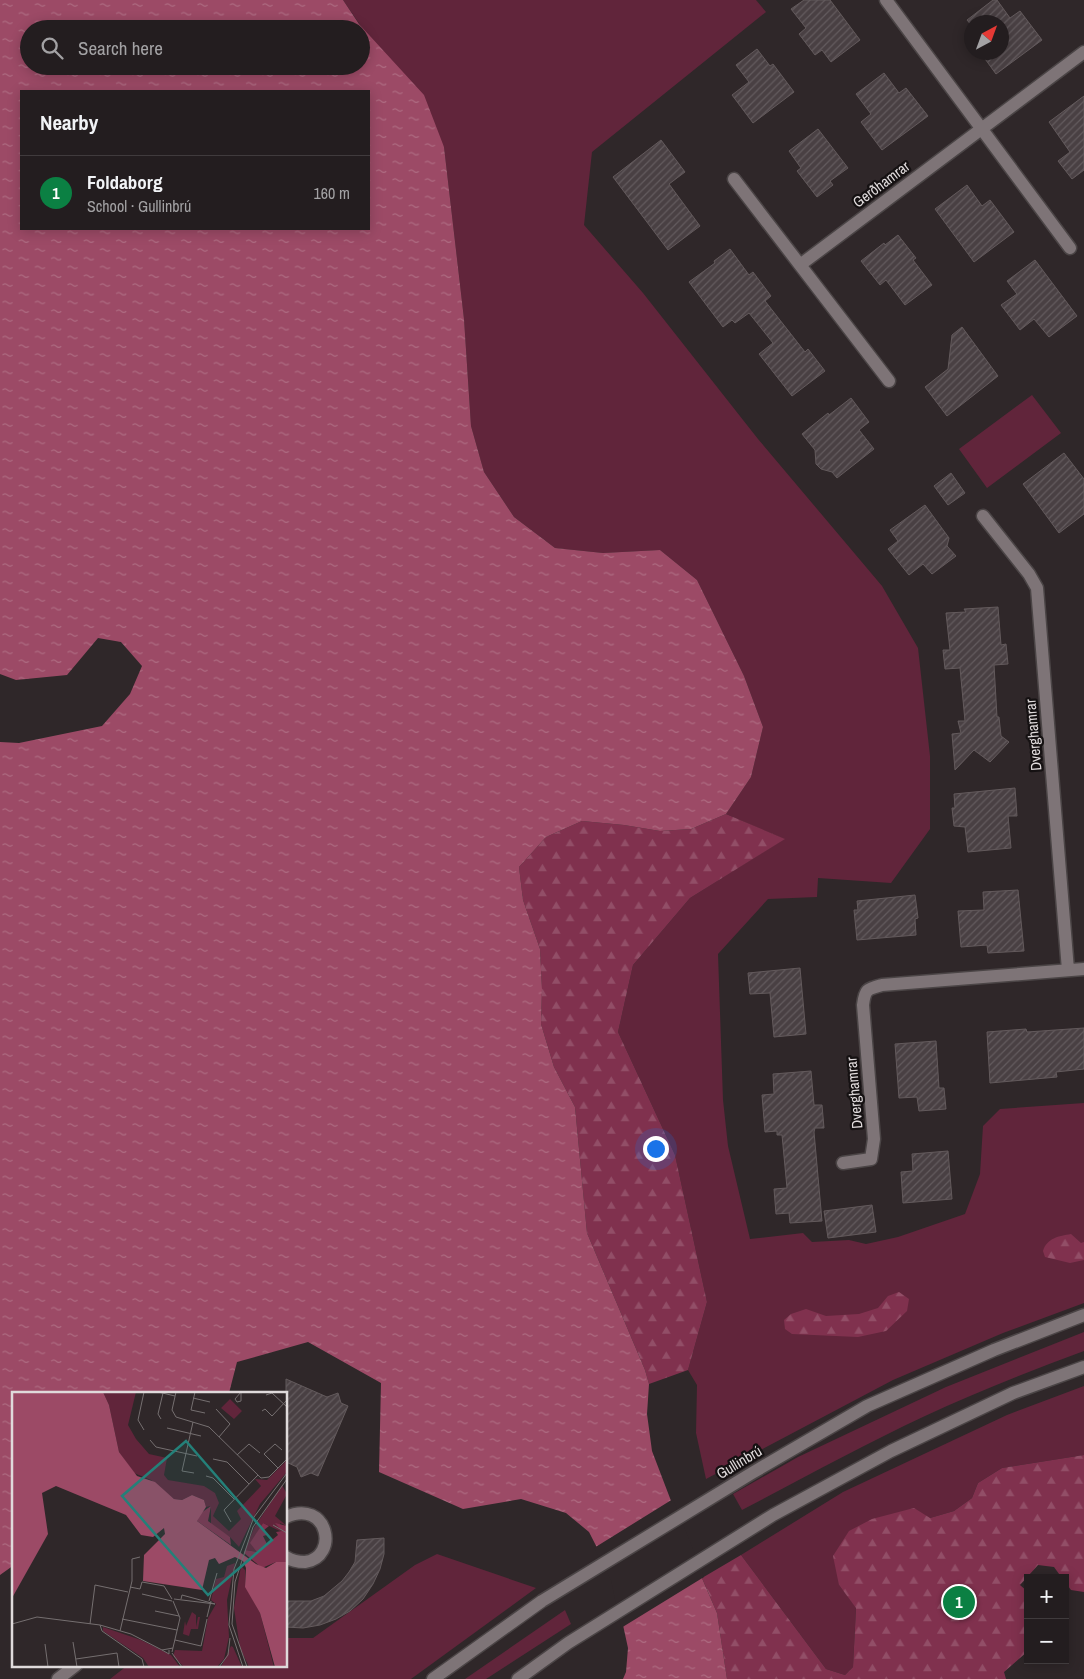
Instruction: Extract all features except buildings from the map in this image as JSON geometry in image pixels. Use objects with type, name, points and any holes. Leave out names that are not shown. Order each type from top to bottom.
[{"type":"street","points":[[886,0],[1070,248]]},
{"type":"street","name":"Gerðhamrar","points":[[800,265],[1084,52]]},
{"type":"street","points":[[734,180],[890,381]]},
{"type":"street","name":"Dverghamrar","points":[[983,516],[1030,574],[1037,588],[1068,970]]},
{"type":"street","name":"Dverghamrar","points":[[843,1163],[871,1159],[874,1139],[863,1005],[864,994],[869,988],[882,985],[1084,969]]},
{"type":"street","name":"Gullinbrú","points":[[433,1679],[542,1601],[752,1473],[867,1406],[994,1350],[1084,1315]]},
{"type":"street","points":[[518,1679],[568,1643],[772,1515],[891,1451],[1004,1397],[1084,1367]]},
{"type":"street","points":[[288,1516],[295,1513],[305,1513],[314,1516],[321,1522],[325,1531],[326,1541],[316,1558],[307,1562],[297,1562],[288,1558]]},
{"type":"street","points":[[58,1679],[75,1666]]},
{"type":"shaded area","points":[[343,0],[756,0],[766,12],[592,152],[584,225],[643,293],[758,439],[882,586],[918,648],[930,756],[930,829],[891,883],[818,878],[817,897],[768,899],[718,954],[723,1100],[728,1146],[750,1239],[803,1233],[812,1242],[849,1240],[866,1244],[898,1237],[965,1214],[980,1174],[983,1126],[1000,1109],[1084,1103],[1084,1303],[1003,1333],[893,1380],[706,1479],[696,1433],[697,1385],[688,1370],[707,1302],[675,1155],[618,1032],[633,965],[690,898],[784,839],[726,814],[751,777],[763,727],[744,676],[697,580],[660,550],[603,553],[555,548],[514,517],[484,472],[471,426],[464,319],[444,147],[370,39],[370,20],[357,20]]},
{"type":"shaded area","points":[[1032,395],[1061,433],[987,488],[959,449]]},
{"type":"shaded area","points":[[1084,1332],[1084,1351],[1004,1382],[925,1416],[742,1510],[733,1494],[798,1457],[946,1387]]},
{"type":"shaded area","points":[[1084,1386],[1084,1455],[1002,1468],[978,1483],[972,1498],[954,1511],[930,1518],[839,1585],[856,1607],[853,1667],[845,1675],[826,1669],[741,1555],[843,1492],[1007,1415]]},
{"type":"shaded area","points":[[437,1554],[536,1588],[411,1679],[110,1679],[127,1666],[288,1666],[288,1638],[313,1638],[415,1565]]},
{"type":"shaded area","points":[[565,1610],[571,1624],[486,1679],[465,1679]]},
{"type":"green space","points":[[726,814],[785,839],[690,898],[633,965],[618,1032],[675,1155],[707,1302],[688,1370],[649,1384],[645,1370],[587,1233],[575,1107],[554,1067],[541,1024],[540,949],[523,900],[519,867],[546,837],[582,821],[660,831],[691,829]]},
{"type":"green space","points":[[1071,1234],[1081,1243],[1084,1242],[1084,1260],[1070,1263],[1045,1257],[1043,1251],[1050,1240]]},
{"type":"green space","points":[[899,1292],[909,1299],[907,1311],[886,1331],[858,1337],[792,1334],[785,1329],[784,1320],[791,1314],[806,1309],[826,1316],[859,1314],[878,1308],[888,1296]]},
{"type":"green space","points":[[1084,1455],[1084,1592],[1071,1590],[1069,1587],[1069,1574],[1059,1574],[1054,1567],[1038,1565],[1030,1574],[1024,1574],[1024,1581],[1020,1585],[1024,1588],[1024,1654],[1004,1672],[1006,1679],[727,1679],[717,1613],[702,1578],[741,1555],[826,1669],[845,1675],[853,1667],[856,1608],[839,1585],[833,1556],[849,1531],[872,1519],[914,1508],[930,1518],[954,1511],[972,1498],[978,1483],[1002,1468]]},
{"type":"water","points":[[0,0],[343,0],[356,20],[20,20],[20,75],[370,75],[370,36],[424,95],[444,147],[464,319],[471,426],[484,472],[514,517],[555,548],[603,553],[660,550],[697,580],[744,676],[763,727],[751,777],[726,814],[691,829],[660,831],[582,821],[546,837],[519,867],[523,900],[540,949],[541,1024],[554,1067],[575,1107],[587,1233],[645,1370],[649,1384],[647,1414],[652,1451],[689,1548],[717,1613],[727,1679],[623,1679],[626,1672],[628,1648],[613,1579],[589,1532],[566,1513],[521,1499],[463,1509],[379,1472],[381,1383],[308,1342],[237,1362],[229,1392],[12,1392],[12,1566],[0,1575],[0,742],[19,743],[102,726],[130,694],[142,666],[121,642],[98,638],[67,675],[16,680],[0,674]]},
{"type":"pier","points":[[673,1499],[704,1577],[621,1628],[611,1580],[594,1548]]},
{"type":"place","name":"Foldaborg","points":[[959,1602]]}]
